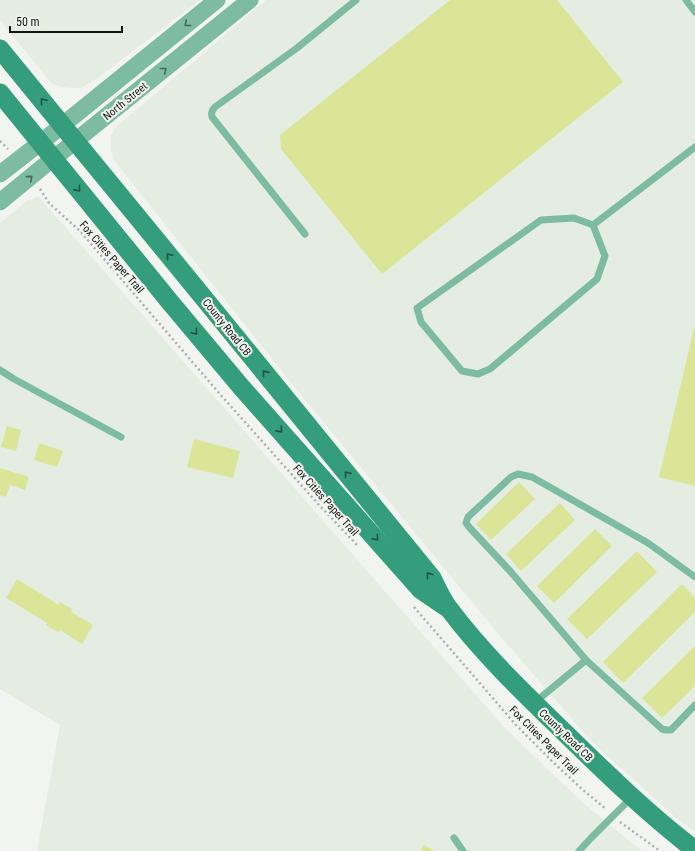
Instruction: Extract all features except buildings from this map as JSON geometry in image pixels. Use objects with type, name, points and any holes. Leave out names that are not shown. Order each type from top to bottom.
[{"type":"main road","name":"County Road CB","points":[[0,49],[432,578],[449,609],[484,651],[534,703],[632,797],[695,850]]},
{"type":"main road","name":"County Road CB","points":[[0,93],[242,388],[421,590],[449,609]]},
{"type":"street","name":"North Street","points":[[0,174],[218,0]]},
{"type":"street","name":"North Street","points":[[0,202],[250,0]]},
{"type":"lane","points":[[305,234],[212,117],[211,113],[212,109],[291,52],[356,0]]},
{"type":"lane","points":[[686,0],[695,12]]},
{"type":"lane","points":[[593,225],[695,147]]},
{"type":"lane","points":[[574,218],[593,225],[605,256],[598,279],[490,369],[478,374],[462,371],[421,322],[417,308],[541,220],[574,218]]},
{"type":"lane","points":[[0,370],[121,437]]},
{"type":"lane","points":[[695,577],[648,543],[532,477],[518,474],[510,477],[468,517],[466,523],[510,571],[586,660],[662,729],[671,730],[695,705]]},
{"type":"lane","points":[[534,703],[586,660]]},
{"type":"lane","points":[[580,851],[632,797]]},
{"type":"lane","points":[[454,838],[463,851]]},
{"type":"path","points":[[0,141],[18,160]]},
{"type":"path","name":"Fox Cities Paper Trail","points":[[31,177],[50,203],[80,231],[219,393],[361,550]]},
{"type":"path","name":"Fox Cities Paper Trail","points":[[413,606],[516,725],[555,764],[627,827],[660,851]]},
{"type":"shaded area","points":[[0,0],[200,0],[95,80],[81,88],[71,88],[52,84],[0,20]]},
{"type":"shaded area","points":[[266,0],[695,0],[695,832],[675,817],[592,742],[501,637],[297,390],[113,159],[111,151],[111,136],[116,127]]},
{"type":"shaded area","points":[[38,196],[505,728],[582,802],[642,851],[37,851],[60,725],[0,689],[0,223],[27,201]]}]
